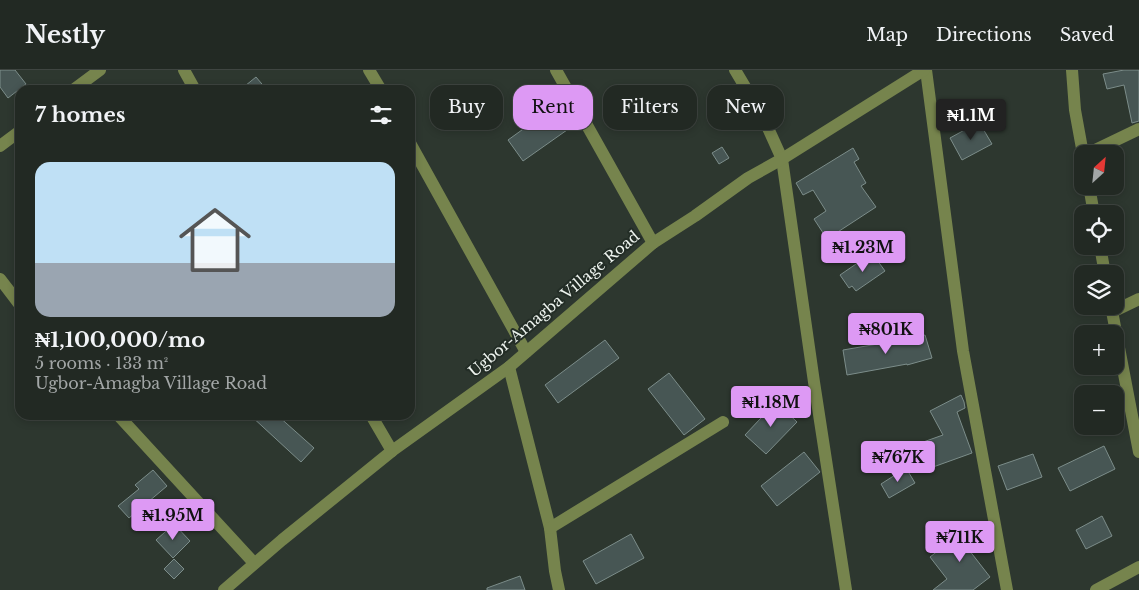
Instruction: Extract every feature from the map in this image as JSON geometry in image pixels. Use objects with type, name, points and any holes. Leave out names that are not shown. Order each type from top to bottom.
[{"type":"street","points":[[80,85],[100,70]]},
{"type":"street","points":[[184,70],[192,85]]},
{"type":"street","points":[[369,70],[377,85]]},
{"type":"street","points":[[556,70],[653,243]]},
{"type":"street","points":[[735,70],[763,117],[782,159],[815,392],[846,590]]},
{"type":"street","points":[[925,70],[963,350],[1007,590]]},
{"type":"street","name":"Ugbor-Amagba Village Road","points":[[228,588],[254,563],[392,451],[509,367],[653,243],[748,178],[925,70]]},
{"type":"street","points":[[1072,70],[1075,110],[1083,145]]},
{"type":"street","points":[[1105,145],[1139,130]]},
{"type":"street","points":[[0,146],[15,135]]},
{"type":"street","points":[[415,152],[526,352]]},
{"type":"street","points":[[0,279],[15,298]]},
{"type":"street","points":[[1124,305],[1139,299]]},
{"type":"street","points":[[1113,315],[1139,452]]},
{"type":"street","points":[[509,367],[550,528],[559,590]]},
{"type":"street","points":[[123,420],[254,563]]},
{"type":"street","points":[[374,420],[392,451]]},
{"type":"street","points":[[550,528],[723,422]]},
{"type":"street","points":[[1096,590],[1139,567]]},
{"type":"building","points":[[0,70],[15,70],[26,84],[15,85],[15,93],[8,98],[0,87]]},
{"type":"building","points":[[1124,70],[1139,70],[1139,121],[1132,123],[1124,85],[1107,89],[1103,74]]},
{"type":"building","points":[[256,77],[263,85],[246,85]]},
{"type":"building","points":[[979,122],[992,144],[962,160],[950,138]]},
{"type":"building","points":[[522,130],[567,130],[523,161],[508,140]]},
{"type":"building","points":[[722,147],[729,158],[719,164],[712,153]]},
{"type":"building","points":[[853,148],[859,159],[854,162],[866,183],[861,186],[876,207],[827,239],[814,219],[826,211],[813,190],[803,195],[796,183]]},
{"type":"building","points":[[872,253],[885,271],[856,291],[852,286],[849,288],[840,275]]},
{"type":"building","points":[[925,335],[932,358],[907,365],[847,375],[843,350],[895,341],[896,343]]},
{"type":"building","points":[[605,340],[619,358],[558,403],[545,385]]},
{"type":"building","points":[[669,373],[705,419],[684,435],[648,389]]},
{"type":"building","points":[[961,395],[965,408],[957,412],[972,453],[922,471],[912,446],[943,435],[930,411]]},
{"type":"building","points":[[776,402],[797,422],[766,454],[745,435]]},
{"type":"building","points":[[255,420],[283,420],[314,448],[301,462]]},
{"type":"building","points":[[1104,446],[1115,469],[1070,491],[1058,468]]},
{"type":"building","points":[[804,452],[820,472],[777,506],[761,486]]},
{"type":"building","points":[[1033,454],[1042,477],[1007,490],[998,466]]},
{"type":"building","points":[[906,468],[915,483],[889,498],[881,484]]},
{"type":"building","points":[[153,470],[167,486],[129,518],[118,506],[139,489],[135,485]]},
{"type":"building","points":[[1102,516],[1112,536],[1086,549],[1076,530]]},
{"type":"building","points":[[174,524],[190,541],[173,558],[156,540]]},
{"type":"building","points":[[970,526],[981,541],[969,550],[990,577],[973,590],[933,590],[947,579],[930,557]]},
{"type":"building","points":[[631,534],[644,558],[596,584],[583,561]]},
{"type":"building","points":[[174,559],[184,569],[174,579],[164,569]]},
{"type":"building","points":[[520,576],[525,590],[487,590],[487,588]]}]
